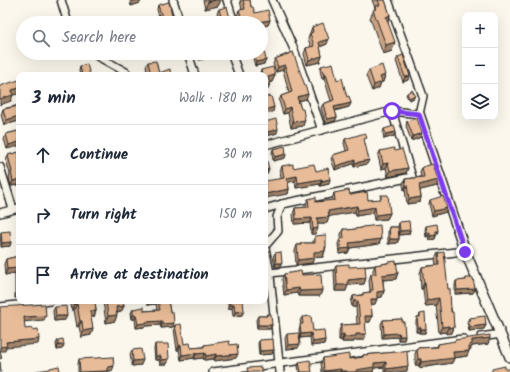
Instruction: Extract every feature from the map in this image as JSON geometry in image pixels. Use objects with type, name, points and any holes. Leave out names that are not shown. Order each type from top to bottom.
[{"type":"street","points":[[61,0],[66,16]]},
{"type":"street","points":[[173,0],[178,16]]},
{"type":"street","points":[[227,0],[232,16]]},
{"type":"street","points":[[272,0],[293,47],[322,130]]},
{"type":"street","points":[[388,0],[423,96],[419,114],[465,252],[510,357]]},
{"type":"street","points":[[104,60],[126,72]]},
{"type":"street","points":[[190,60],[194,72]]},
{"type":"street","points":[[234,60],[238,72]]},
{"type":"street","points":[[268,208],[412,177],[392,111]]},
{"type":"street","points":[[268,145],[392,111],[419,114]]},
{"type":"street","points":[[0,167],[16,208],[0,213]]},
{"type":"street","points":[[268,243],[278,231],[277,217],[282,204]]},
{"type":"street","points":[[280,372],[268,275],[465,252]]},
{"type":"street","points":[[0,307],[25,304]]},
{"type":"street","points":[[213,372],[501,334]]},
{"type":"building","points":[[243,0],[250,0],[251,7],[253,7],[255,13],[268,10],[270,20],[268,20],[268,16],[241,16],[239,10],[245,9]]},
{"type":"building","points":[[378,0],[385,0],[390,15],[386,17],[395,42],[386,45],[373,10],[376,9],[375,6],[380,5]]},
{"type":"building","points":[[169,2],[172,16],[162,16],[158,5]]},
{"type":"building","points":[[227,7],[229,16],[221,16],[219,9]]},
{"type":"building","points":[[323,23],[329,39],[319,42],[322,56],[309,60],[306,48],[314,46],[310,33],[313,32],[312,27]]},
{"type":"building","points":[[293,52],[308,94],[297,97],[301,109],[303,109],[305,120],[293,122],[290,107],[285,109],[281,96],[292,92],[285,65],[278,67],[275,59]]},
{"type":"building","points":[[403,55],[410,76],[405,77],[398,57]]},
{"type":"building","points":[[256,60],[266,60],[256,62]]},
{"type":"building","points":[[156,61],[159,72],[150,72],[148,62]]},
{"type":"building","points":[[333,63],[337,80],[342,78],[347,97],[349,96],[351,103],[334,107],[337,117],[327,119],[323,104],[334,100],[326,74],[324,75],[321,66]]},
{"type":"building","points":[[87,64],[89,72],[81,72],[80,66]]},
{"type":"building","points":[[382,65],[385,75],[380,77],[382,82],[374,85],[369,70]]},
{"type":"building","points":[[273,67],[275,75],[268,77],[268,72],[261,72],[261,70]]},
{"type":"building","points":[[170,69],[170,72],[162,72]]},
{"type":"building","points":[[16,81],[16,89],[12,90],[13,95],[0,99],[0,86]]},
{"type":"building","points":[[412,90],[415,95],[409,98],[407,93]]},
{"type":"building","points":[[268,96],[271,96],[274,107],[268,109]]},
{"type":"building","points":[[16,107],[16,117],[6,120],[3,109]]},
{"type":"building","points":[[417,118],[422,133],[413,136],[407,121]]},
{"type":"building","points":[[276,119],[278,129],[268,132],[268,121]]},
{"type":"building","points":[[394,126],[396,132],[386,134],[384,129]]},
{"type":"building","points":[[16,132],[16,143],[9,145],[6,134]]},
{"type":"building","points":[[365,133],[367,138],[364,139],[369,160],[355,163],[355,160],[336,166],[333,155],[349,150],[345,139]]},
{"type":"building","points":[[285,146],[286,154],[275,157],[273,149]]},
{"type":"building","points":[[394,148],[395,151],[402,149],[408,168],[390,171],[388,163],[383,164],[380,151]]},
{"type":"building","points":[[16,153],[16,180],[13,181],[12,172],[8,155]]},
{"type":"building","points":[[293,164],[293,168],[314,164],[316,171],[328,168],[330,179],[298,183],[297,176],[287,178],[289,189],[268,193],[268,181],[284,178],[282,166]]},
{"type":"building","points":[[433,164],[438,180],[419,185],[421,197],[409,199],[405,179],[424,177],[422,167]]},
{"type":"building","points":[[349,190],[350,195],[367,192],[368,200],[381,199],[381,195],[388,195],[390,213],[376,215],[375,207],[358,210],[357,206],[328,211],[329,217],[317,218],[318,228],[313,229],[312,218],[296,219],[295,208],[309,207],[308,199],[316,197],[316,202],[335,200],[334,193]]},
{"type":"building","points":[[443,196],[447,208],[434,211],[430,200]]},
{"type":"building","points":[[409,221],[410,230],[400,231],[399,222]]},
{"type":"building","points":[[437,224],[438,231],[436,231],[436,235],[430,236],[430,232],[427,233],[426,226]]},
{"type":"building","points":[[380,225],[381,239],[349,243],[350,248],[341,249],[340,239],[344,238],[343,229],[348,230]]},
{"type":"building","points":[[389,227],[398,227],[399,239],[390,239]]},
{"type":"building","points":[[10,231],[11,242],[2,243],[1,232]]},
{"type":"building","points":[[326,235],[325,251],[314,252],[314,258],[298,260],[297,245],[301,245],[301,243],[315,243],[315,236]]},
{"type":"building","points":[[281,252],[282,263],[276,263],[275,253]]},
{"type":"building","points":[[444,252],[454,327],[449,328],[449,326],[442,327],[439,298],[427,300],[422,267],[439,265],[438,253]]},
{"type":"building","points":[[16,257],[16,268],[7,269],[6,259]]},
{"type":"building","points":[[396,261],[398,273],[382,275],[384,291],[377,292],[377,299],[371,299],[372,316],[365,316],[366,334],[356,334],[356,336],[344,337],[344,334],[341,335],[341,325],[360,324],[358,301],[354,301],[353,296],[363,295],[363,293],[371,292],[370,290],[373,290],[371,274],[376,274],[375,265]]},
{"type":"building","points":[[349,264],[349,267],[365,266],[366,278],[348,280],[348,285],[337,285],[336,265]]},
{"type":"building","points":[[301,271],[302,275],[321,274],[322,290],[300,291],[299,288],[286,290],[284,274]]},
{"type":"building","points":[[466,278],[473,278],[475,289],[457,290],[456,281],[466,280]]},
{"type":"building","points":[[45,304],[46,316],[24,317],[25,329],[38,329],[39,339],[6,342],[7,346],[0,347],[0,307]]},
{"type":"building","points":[[77,304],[95,304],[96,311],[90,311],[93,329],[83,331],[82,321],[80,321]]},
{"type":"building","points":[[106,304],[124,304],[124,306],[116,307],[117,315],[108,316]]},
{"type":"building","points":[[159,304],[169,304],[170,312],[173,312],[174,323],[162,324],[162,321],[138,324],[136,315],[133,315],[133,309],[144,307],[144,311],[160,310]]},
{"type":"building","points":[[234,304],[243,304],[244,311],[235,312]]},
{"type":"building","points":[[66,306],[67,316],[56,316],[55,307]]},
{"type":"building","points":[[425,313],[426,329],[421,329],[421,327],[418,327],[417,317],[420,317],[420,314]]},
{"type":"building","points":[[267,314],[271,314],[272,325],[258,325],[258,316],[267,316]]},
{"type":"building","points":[[311,316],[313,331],[324,330],[325,340],[313,342],[311,333],[301,334],[300,324],[303,324],[302,317]]},
{"type":"building","points":[[485,316],[486,325],[470,327],[469,318]]},
{"type":"building","points":[[402,319],[402,322],[404,322],[405,336],[400,336],[399,333],[384,334],[383,320]]},
{"type":"building","points":[[181,324],[184,344],[190,343],[191,348],[204,347],[204,345],[229,341],[230,345],[237,344],[238,354],[216,356],[216,354],[206,356],[205,353],[196,353],[182,355],[181,345],[179,346],[175,325]]},
{"type":"building","points":[[299,333],[300,344],[288,345],[287,334]]},
{"type":"building","points":[[490,335],[490,338],[472,340],[472,344],[469,345],[469,351],[453,352],[454,358],[421,362],[421,359],[418,359],[417,348],[438,347],[438,344],[455,340]]},
{"type":"building","points":[[63,339],[64,345],[58,345],[58,340]]},
{"type":"building","points":[[273,339],[274,350],[260,351],[259,340]]},
{"type":"building","points":[[155,344],[168,344],[169,359],[161,360],[161,356],[156,356]]},
{"type":"building","points":[[141,349],[143,360],[133,361],[132,350]]},
{"type":"building","points":[[407,351],[408,366],[386,369],[386,362],[374,363],[374,367],[356,370],[356,372],[341,371],[341,369],[324,371],[323,358],[349,354],[349,359],[363,357],[363,355]]},
{"type":"building","points":[[113,357],[114,366],[108,367],[108,371],[80,372],[79,359]]},
{"type":"building","points":[[310,360],[312,372],[301,372],[299,362]]},
{"type":"building","points":[[59,366],[60,372],[36,372],[36,371]]},
{"type":"building","points":[[505,366],[505,369],[510,369],[510,372],[492,372],[492,369]]},
{"type":"building","points":[[261,367],[261,372],[248,372],[247,368]]},
{"type":"route","points":[[392,111],[419,114],[465,252]]}]
